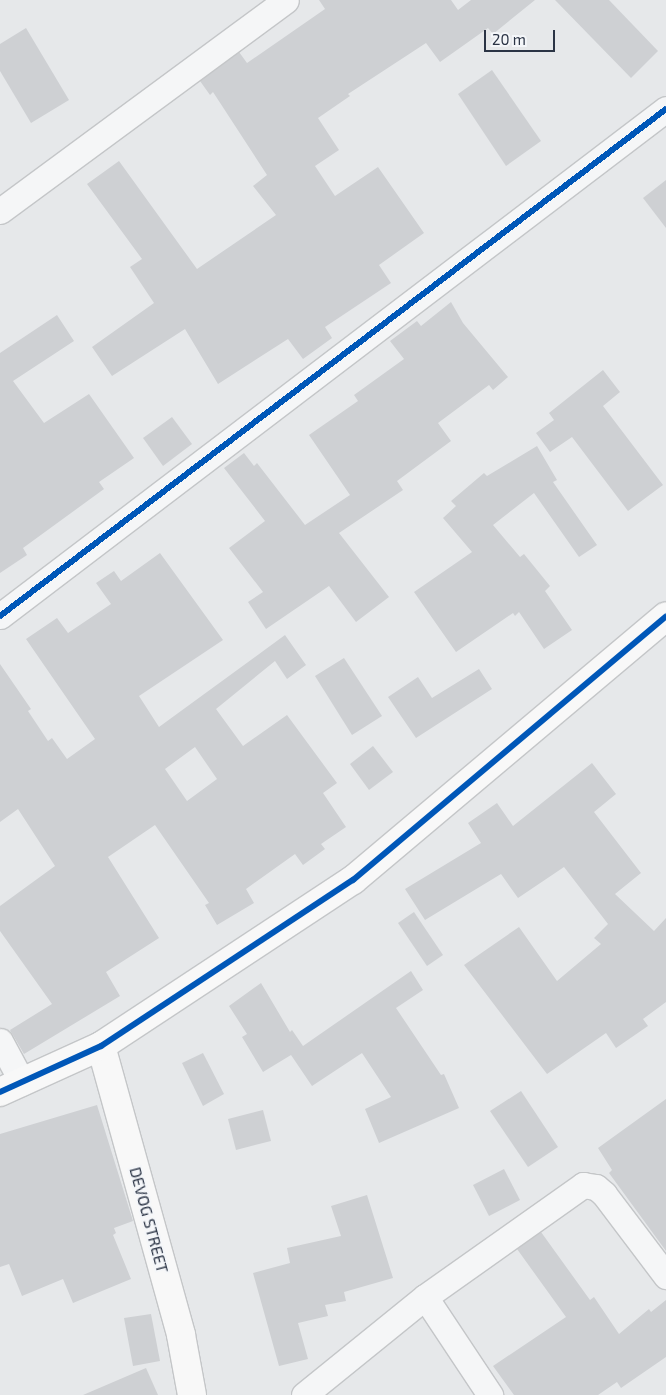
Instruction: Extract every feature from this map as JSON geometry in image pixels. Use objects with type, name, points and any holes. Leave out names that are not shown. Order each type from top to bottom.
[{"type":"street","points":[[0,211],[286,0]]},
{"type":"street","points":[[0,616],[666,109]]},
{"type":"street","points":[[0,1042],[11,1087],[101,1046],[353,880],[666,616]]},
{"type":"street","name":"DEVOG STREET","points":[[101,1046],[181,1335],[192,1395]]},
{"type":"street","points":[[304,1395],[425,1297],[583,1185],[596,1187],[604,1194],[666,1276]]},
{"type":"street","points":[[425,1297],[490,1395]]},
{"type":"building","points":[[319,0],[451,0],[458,10],[471,0],[535,0],[493,34],[488,28],[440,62],[426,43],[348,94],[350,96],[318,118],[339,150],[315,166],[335,196],[378,167],[424,233],[379,265],[391,283],[325,327],[332,338],[303,359],[288,339],[218,384],[185,329],[112,376],[92,347],[154,303],[130,267],[142,259],[87,184],[119,161],[197,269],[276,215],[253,186],[267,175],[213,92],[210,95],[200,81],[239,52],[247,63],[325,9]]},
{"type":"building","points":[[555,0],[609,0],[658,51],[631,78]]},
{"type":"building","points":[[26,28],[69,100],[31,123],[0,71],[0,44]]},
{"type":"building","points":[[492,70],[541,141],[506,166],[458,94]]},
{"type":"building","points":[[666,180],[666,228],[643,198]]},
{"type":"building","points":[[451,302],[463,323],[508,377],[493,390],[489,385],[438,423],[451,441],[397,481],[403,490],[339,533],[389,597],[356,622],[329,586],[266,629],[248,602],[263,592],[229,548],[265,521],[224,468],[244,453],[254,466],[257,463],[305,525],[350,495],[309,435],[358,401],[354,395],[404,359],[390,341],[417,321],[421,326]]},
{"type":"building","points":[[57,315],[74,341],[13,381],[44,423],[89,394],[134,458],[99,482],[104,489],[23,548],[27,555],[0,573],[0,353]]},
{"type":"building","points":[[603,370],[620,392],[603,406],[663,485],[628,511],[572,437],[550,452],[536,433],[554,420],[549,413]]},
{"type":"building","points":[[172,417],[192,444],[163,466],[143,438]]},
{"type":"building","points":[[537,446],[557,480],[553,482],[597,545],[579,557],[534,493],[493,525],[520,557],[524,554],[550,586],[545,591],[572,630],[544,649],[519,612],[515,616],[513,613],[456,652],[414,592],[472,552],[443,518],[456,506],[451,501],[484,473],[487,476]]},
{"type":"building","points":[[160,553],[223,640],[139,696],[159,727],[285,635],[306,665],[287,679],[275,661],[216,709],[243,746],[287,715],[337,783],[323,793],[346,827],[321,844],[325,849],[303,865],[295,854],[246,889],[254,903],[217,925],[205,905],[209,903],[155,825],[108,857],[159,938],[106,972],[120,996],[24,1054],[10,1030],[52,1004],[0,931],[0,906],[55,866],[18,809],[0,822],[0,664],[31,709],[28,711],[48,741],[52,738],[67,759],[95,739],[26,639],[57,618],[68,633],[111,604],[96,583],[114,571],[121,581]],"holes":[[[195,747],[217,779],[187,801],[165,769]]]},
{"type":"building","points":[[344,658],[382,716],[352,735],[315,676]]},
{"type":"building","points":[[479,669],[492,689],[416,738],[388,697],[418,677],[432,698]]},
{"type":"building","points":[[373,746],[393,772],[369,790],[350,764]]},
{"type":"building","points":[[592,763],[616,794],[594,812],[641,873],[615,894],[654,931],[666,918],[666,1002],[643,1019],[648,1026],[616,1048],[606,1033],[547,1074],[464,965],[519,927],[557,981],[601,944],[594,938],[608,924],[564,867],[518,898],[501,874],[425,920],[405,889],[481,843],[468,823],[497,803],[513,826]]},
{"type":"building","points":[[414,912],[443,955],[427,966],[398,923]]},
{"type":"building","points":[[411,971],[423,990],[396,1008],[441,1075],[444,1074],[459,1108],[379,1143],[365,1109],[391,1097],[362,1053],[312,1086],[291,1055],[263,1072],[242,1037],[247,1034],[229,1006],[261,983],[290,1032],[292,1030],[303,1046]]},
{"type":"building","points":[[203,1053],[224,1094],[203,1106],[182,1063]]},
{"type":"building","points":[[521,1091],[558,1147],[528,1167],[490,1111]]},
{"type":"building","points":[[666,1099],[666,1251],[609,1173],[612,1170],[598,1148]]},
{"type":"building","points":[[97,1105],[133,1221],[114,1228],[116,1233],[113,1235],[131,1279],[73,1303],[63,1279],[22,1296],[9,1264],[0,1267],[0,1134]]},
{"type":"building","points":[[263,1110],[271,1141],[236,1150],[228,1119]]},
{"type":"building","points":[[504,1169],[520,1200],[489,1216],[473,1185]]},
{"type":"building","points":[[367,1195],[393,1278],[344,1292],[346,1301],[325,1305],[328,1316],[298,1323],[308,1359],[279,1366],[253,1273],[290,1263],[287,1248],[341,1236],[331,1206]]},
{"type":"building","points":[[541,1232],[590,1300],[594,1297],[619,1334],[649,1309],[651,1312],[666,1300],[666,1357],[621,1388],[617,1382],[598,1395],[514,1395],[493,1366],[566,1317],[517,1249]]},
{"type":"building","points":[[151,1314],[160,1361],[133,1366],[124,1318]]},
{"type":"building","points":[[146,1368],[158,1395],[83,1395]]},
{"type":"cycle path","points":[[0,616],[666,109]]},
{"type":"cycle path","points":[[0,1092],[101,1046],[353,880],[666,616]]}]
